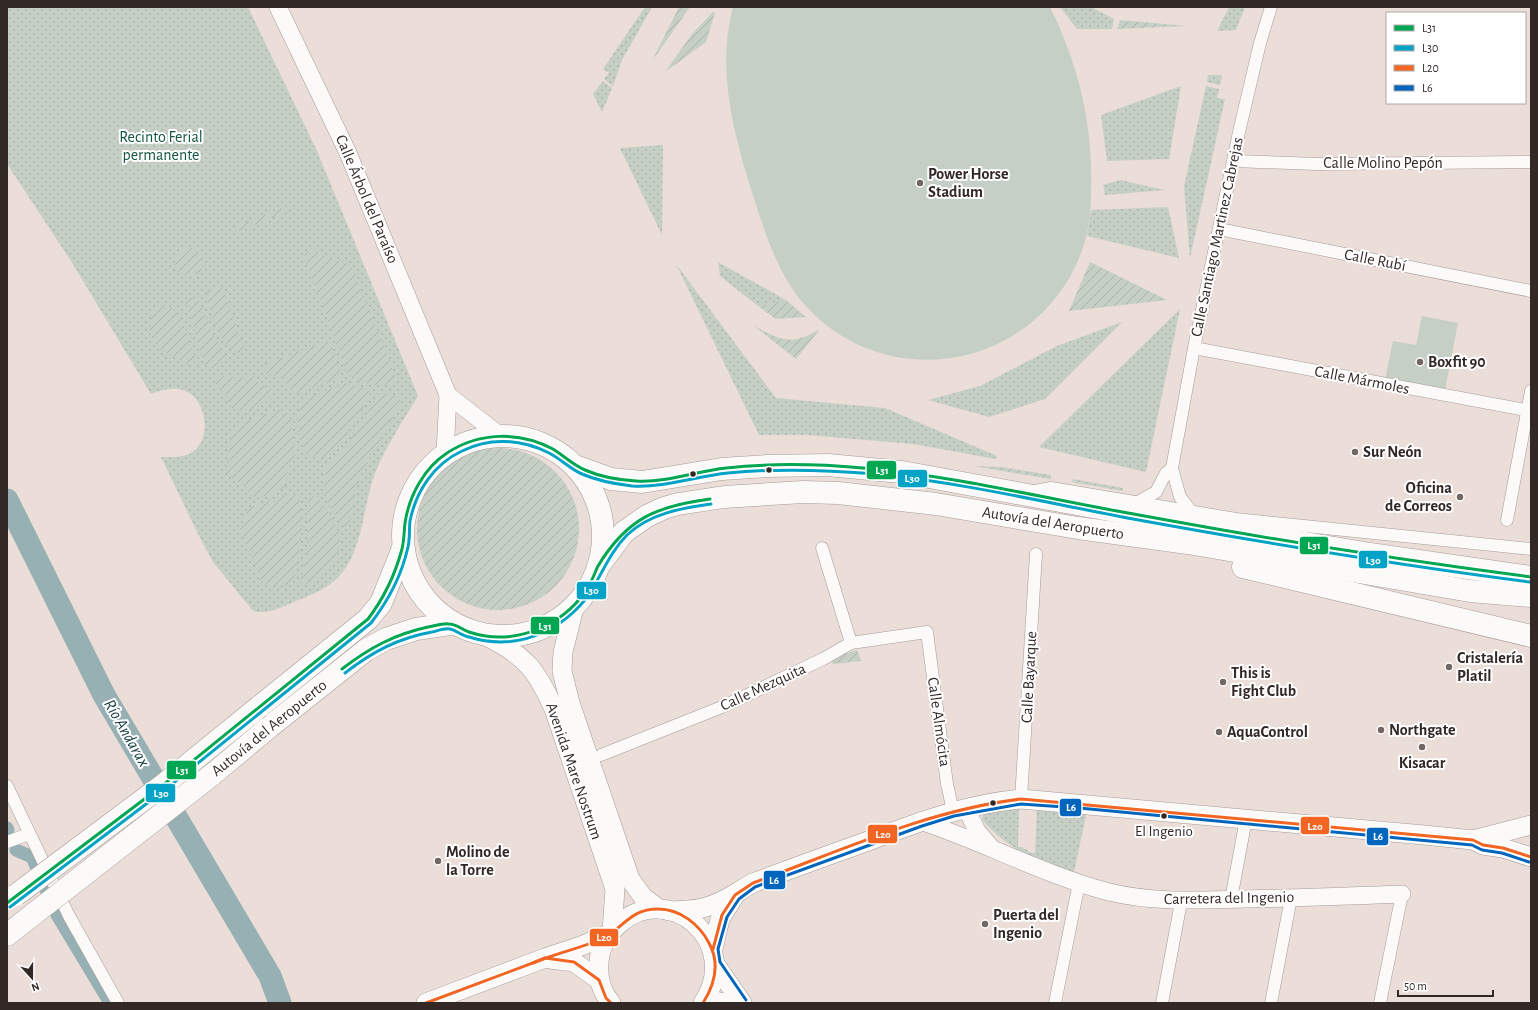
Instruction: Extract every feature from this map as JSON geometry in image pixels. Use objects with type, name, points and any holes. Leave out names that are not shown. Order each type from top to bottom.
[{"type":"highway","points":[[498,434],[515,436],[554,450],[578,467],[591,488],[599,509],[603,535],[598,567],[588,587],[575,604],[557,620],[535,631],[512,637],[488,637],[467,632],[450,624],[433,608],[422,592],[411,573],[403,548],[404,523],[416,489],[429,468],[445,454],[468,442],[498,434]]},
{"type":"highway","name":"Autovía del Aeropuerto","points":[[578,467],[611,479],[642,482],[729,468],[828,465],[902,472],[1024,493],[1196,518],[1385,556],[1531,577]]},
{"type":"highway","name":"Autovía del Aeropuerto","points":[[598,567],[624,532],[647,516],[678,504],[730,496],[803,492],[838,493],[936,504],[1470,591],[1531,596]]},
{"type":"highway","points":[[1078,528],[1116,542],[1285,576],[1531,636]]},
{"type":"highway","name":"Autovía del Aeropuerto","points":[[12,899],[163,785],[368,619],[381,603],[403,548]]},
{"type":"highway","name":"Autovía del Aeropuerto","points":[[7,935],[213,774],[366,650],[386,639],[416,629],[450,624]]},
{"type":"main road","name":"Calle Árbol del Paraíso","points":[[278,7],[348,153],[448,395]]},
{"type":"main road","points":[[448,395],[498,434]]},
{"type":"main road","points":[[445,454],[448,395]]},
{"type":"main road","name":"Avenida Mare Nostrum","points":[[575,604],[563,652],[562,671],[570,703],[630,879],[643,896],[664,910]]},
{"type":"main road","name":"Avenida Mare Nostrum","points":[[488,637],[506,646],[531,666],[542,681],[554,709],[615,889],[610,932]]},
{"type":"main road","points":[[426,1003],[581,946],[610,932],[630,916],[641,911],[704,908],[735,895],[753,883],[920,821],[959,810],[996,802],[1021,799],[1473,840],[1531,825]]},
{"type":"main road","name":"Carretera del Ingenio","points":[[959,810],[993,849]]},
{"type":"main road","name":"Carretera del Ingenio","points":[[920,821],[957,833],[1058,876],[1079,883],[1133,896],[1181,902],[1402,894]]},
{"type":"main road","points":[[1473,840],[1483,845],[1503,848],[1531,857]]},
{"type":"main road","points":[[703,1003],[709,994],[714,980],[714,957],[720,919],[735,895]]},
{"type":"main road","points":[[664,910],[693,921],[703,931],[714,957],[742,1003]]},
{"type":"main road","points":[[610,932],[601,948],[599,959],[599,980],[606,998],[611,1003]]},
{"type":"main road","points":[[545,958],[574,962],[599,980]]},
{"type":"main road","points":[[711,1003],[715,1001],[724,1003]]},
{"type":"street","name":"Calle Santiago Martinez Cabrejas","points":[[1196,518],[1180,497],[1172,468],[1194,348],[1219,229],[1260,43],[1271,7]]},
{"type":"street","name":"Calle Molino Pepón","points":[[1234,161],[1317,164],[1531,162]]},
{"type":"street","name":"Calle Rubí","points":[[1219,229],[1531,291]]},
{"type":"street","name":"Calle Mármoles","points":[[1194,348],[1529,411]]},
{"type":"street","points":[[1507,520],[1529,411],[1531,391]]},
{"type":"street","name":"Calle Santiago Martinez Cabrejas","points":[[1128,507],[1156,492],[1166,473],[1172,468]]},
{"type":"street","points":[[1196,518],[1236,519],[1531,549]]},
{"type":"street","points":[[822,548],[851,644]]},
{"type":"street","name":"Calle Bayarque","points":[[1021,799],[1036,554]]},
{"type":"street","name":"Calle Mezquita","points":[[601,755],[722,706],[851,644],[927,632]]},
{"type":"street","name":"Calle Almócita","points":[[927,632],[947,784],[959,810]]},
{"type":"street","points":[[7,786],[73,923],[118,1003]]},
{"type":"street","points":[[1231,899],[1246,819]]},
{"type":"street","points":[[7,842],[29,834]]},
{"type":"street","points":[[1055,1003],[1079,883]]},
{"type":"street","points":[[1380,1003],[1402,894]]},
{"type":"street","points":[[1271,1003],[1291,898]]},
{"type":"street","points":[[1162,1003],[1181,902]]},
{"type":"green space","name":"Recinto Ferial permanente","points":[[7,7],[248,7],[317,151],[418,396],[389,443],[379,463],[370,488],[360,535],[355,551],[348,565],[338,577],[319,591],[275,610],[264,612],[253,611],[213,562],[198,534],[161,457],[182,456],[189,454],[197,448],[205,429],[201,408],[196,399],[188,392],[178,389],[168,389],[151,394],[71,261],[7,164]]},
{"type":"green space","points":[[645,7],[652,7],[622,60],[613,86],[604,79],[609,73],[603,69]]},
{"type":"green space","points":[[679,7],[690,7],[652,61]]},
{"type":"green space","name":"Power Horse Stadium","points":[[733,7],[1050,7],[1060,28],[1076,72],[1082,94],[1091,163],[1091,200],[1085,241],[1065,284],[1036,319],[1000,343],[959,356],[916,359],[874,351],[834,331],[799,298],[782,272],[759,215],[743,164],[732,119],[726,52],[728,29]]},
{"type":"green space","points":[[1060,7],[1091,7],[1114,19],[1112,29],[1077,29]]},
{"type":"green space","points":[[1229,7],[1245,7],[1236,30],[1217,31]]},
{"type":"green space","points":[[713,12],[715,13],[706,42],[665,72],[692,34]]},
{"type":"green space","points":[[1120,20],[1187,26],[1117,29]]},
{"type":"green space","points":[[1208,75],[1222,75],[1220,85],[1207,82]]},
{"type":"green space","points":[[603,81],[612,88],[602,112],[593,94]]},
{"type":"green space","points":[[1181,86],[1169,159],[1107,161],[1101,115]]},
{"type":"green space","points":[[1206,86],[1219,89],[1217,98],[1225,99],[1190,258],[1184,186]]},
{"type":"green space","points":[[663,145],[662,235],[620,148]]},
{"type":"green space","points":[[1120,180],[1165,190],[1105,195],[1103,185]]},
{"type":"green space","points":[[288,206],[290,211],[236,232],[234,227]]},
{"type":"green space","points":[[1168,207],[1179,258],[1087,236],[1091,210]]},
{"type":"green space","points":[[189,248],[199,252],[203,262],[199,272],[189,276],[179,272],[175,262],[179,252]]},
{"type":"green space","points":[[315,249],[327,257],[347,263],[352,267],[396,377],[397,383],[392,386],[363,382],[348,375],[304,256],[307,252]]},
{"type":"green space","points":[[718,262],[786,300],[758,306],[720,276]]},
{"type":"green space","points":[[1090,262],[1167,300],[1069,311]]},
{"type":"green space","points":[[676,264],[776,398],[885,408],[997,456],[996,459],[913,444],[807,435],[759,435]]},
{"type":"green space","points":[[222,286],[245,350],[240,354],[233,351],[221,337],[216,328],[210,308],[207,291]]},
{"type":"green space","points":[[189,298],[198,299],[214,337],[225,353],[226,358],[223,365],[214,368],[205,365],[186,304]]},
{"type":"green space","points":[[786,300],[806,317],[776,319],[758,306]]},
{"type":"green space","points":[[165,305],[177,313],[185,327],[195,358],[194,363],[188,364],[165,351],[154,342],[151,336],[150,328],[153,312],[156,308]]},
{"type":"green space","points":[[1180,309],[1146,472],[1039,447]]},
{"type":"green space","name":"Boxfit 90","points":[[1422,316],[1458,323],[1445,390],[1385,379],[1393,341],[1416,345]]},
{"type":"green space","points":[[1122,322],[1045,399],[989,417],[928,400],[980,386],[1057,346]]},
{"type":"green space","points":[[754,326],[772,335],[787,340],[802,338],[820,329],[796,359]]},
{"type":"green space","points":[[326,341],[331,343],[341,373],[339,379],[297,393],[294,392],[282,378],[266,373],[265,364]]},
{"type":"green space","points":[[252,375],[262,386],[271,388],[273,394],[266,402],[254,408],[242,411],[232,408],[229,405],[225,394],[216,386],[216,380],[220,376],[239,378]]},
{"type":"green space","points":[[347,383],[369,390],[371,393],[355,422],[334,449],[320,459],[312,457],[306,452],[299,435],[298,416],[300,408],[304,401],[312,395]]},
{"type":"green space","points":[[385,393],[399,397],[400,404],[363,471],[357,486],[349,526],[346,528],[343,527],[323,494],[325,484],[324,469],[346,446],[361,424],[378,394]]},
{"type":"green space","points":[[282,410],[288,414],[291,420],[296,452],[286,476],[287,484],[280,490],[264,497],[250,496],[247,488],[226,473],[230,438],[235,427],[240,423],[273,411]]},
{"type":"green space","points":[[498,448],[514,450],[529,455],[543,462],[555,472],[565,484],[572,498],[577,513],[579,529],[577,545],[572,560],[565,574],[555,586],[543,596],[529,603],[514,608],[498,610],[482,608],[467,603],[453,596],[441,586],[431,574],[424,560],[419,545],[417,529],[419,513],[424,498],[431,484],[441,472],[453,462],[467,455],[482,450]]},
{"type":"green space","points":[[973,466],[1001,467],[1051,475],[1051,479]]},
{"type":"green space","points":[[1073,479],[1123,488],[1123,491],[1072,482]]},
{"type":"green space","points":[[291,493],[299,496],[301,505],[301,542],[297,568],[289,585],[267,586],[262,583],[240,529],[249,508]]},
{"type":"green space","points":[[312,496],[318,497],[335,524],[340,542],[339,551],[335,561],[325,573],[313,581],[302,585],[301,579],[307,554],[308,499]]},
{"type":"green space","points":[[857,650],[861,661],[833,664],[831,658]]},
{"type":"green space","points":[[1037,808],[1087,811],[1074,872],[1049,864],[1024,853],[1001,838],[982,819],[984,812],[1019,809],[1018,847],[1023,847],[1023,849],[1028,850],[1028,852],[1035,853]]},
{"type":"waterway","name":"Río Andarax","points":[[7,500],[104,695],[270,976],[280,1003]]},
{"type":"waterway","points":[[16,850],[32,857],[57,915],[110,1003]]},
{"type":"transit line","name":"L31","points":[[7,903],[163,785],[368,619],[384,594],[396,568],[403,546],[407,513],[419,484],[431,466],[447,453],[459,446],[486,438],[499,436],[527,439],[553,449],[585,470],[623,480],[648,481],[670,479],[743,466],[794,465],[863,468],[932,476],[967,482],[1105,509],[1286,541],[1433,564],[1531,577]]},
{"type":"transit line","name":"L30","points":[[10,907],[166,789],[371,623],[389,596],[402,567],[409,544],[410,521],[422,489],[443,463],[462,451],[483,443],[506,442],[528,445],[549,453],[582,474],[600,480],[632,486],[668,484],[728,473],[765,470],[877,474],[974,488],[1133,519],[1282,545],[1381,561],[1530,582]]},
{"type":"transit line","name":"L31","points":[[342,669],[372,648],[393,638],[416,630],[438,625],[452,624],[478,635],[497,637],[525,634],[543,627],[563,615],[575,604],[585,592],[598,566],[609,550],[620,536],[632,526],[645,517],[659,511],[674,506],[710,499]]},
{"type":"transit line","name":"L30","points":[[345,673],[375,652],[397,642],[443,629],[452,630],[479,640],[498,642],[508,642],[528,638],[546,631],[567,618],[585,600],[617,547],[627,535],[636,528],[645,522],[666,513],[711,504]]},
{"type":"transit line","name":"L20","points":[[713,949],[722,915],[735,895],[753,883],[852,845],[918,822],[986,804],[1021,799],[1473,840],[1483,845],[1503,848],[1531,857]]},
{"type":"transit line","name":"L6","points":[[746,1000],[720,962],[718,949],[727,917],[739,899],[755,887],[922,826],[954,816],[1021,804],[1079,808],[1472,845],[1482,850],[1502,853],[1529,862]]},
{"type":"transit line","name":"L20","points":[[426,1003],[596,941],[611,934],[634,915],[648,910],[658,909],[674,912],[688,919],[700,930],[709,943],[714,958],[715,973],[711,988],[703,1003]]},
{"type":"transit line","name":"L20","points":[[533,963],[545,958],[574,962],[599,980],[606,998],[611,1003]]},
{"type":"place","name":"Power Horse Stadium","points":[[920,183]]},
{"type":"place","name":"Boxfit 90","points":[[1420,362]]},
{"type":"place","name":"Sur Neón","points":[[1355,452]]},
{"type":"place","name":"Oficina de Correos","points":[[1460,497]]},
{"type":"place","name":"Cristalería Platil","points":[[1449,667]]},
{"type":"place","name":"This is Fight Club","points":[[1223,682]]},
{"type":"place","name":"Northgate","points":[[1381,730]]},
{"type":"place","name":"AquaControl","points":[[1219,732]]},
{"type":"place","name":"Kisacar","points":[[1422,747]]},
{"type":"place","name":"El Ingenio","points":[[1164,816]]},
{"type":"place","name":"Molino de la Torre","points":[[438,861]]},
{"type":"place","name":"Puerta del Ingenio","points":[[985,924]]}]
